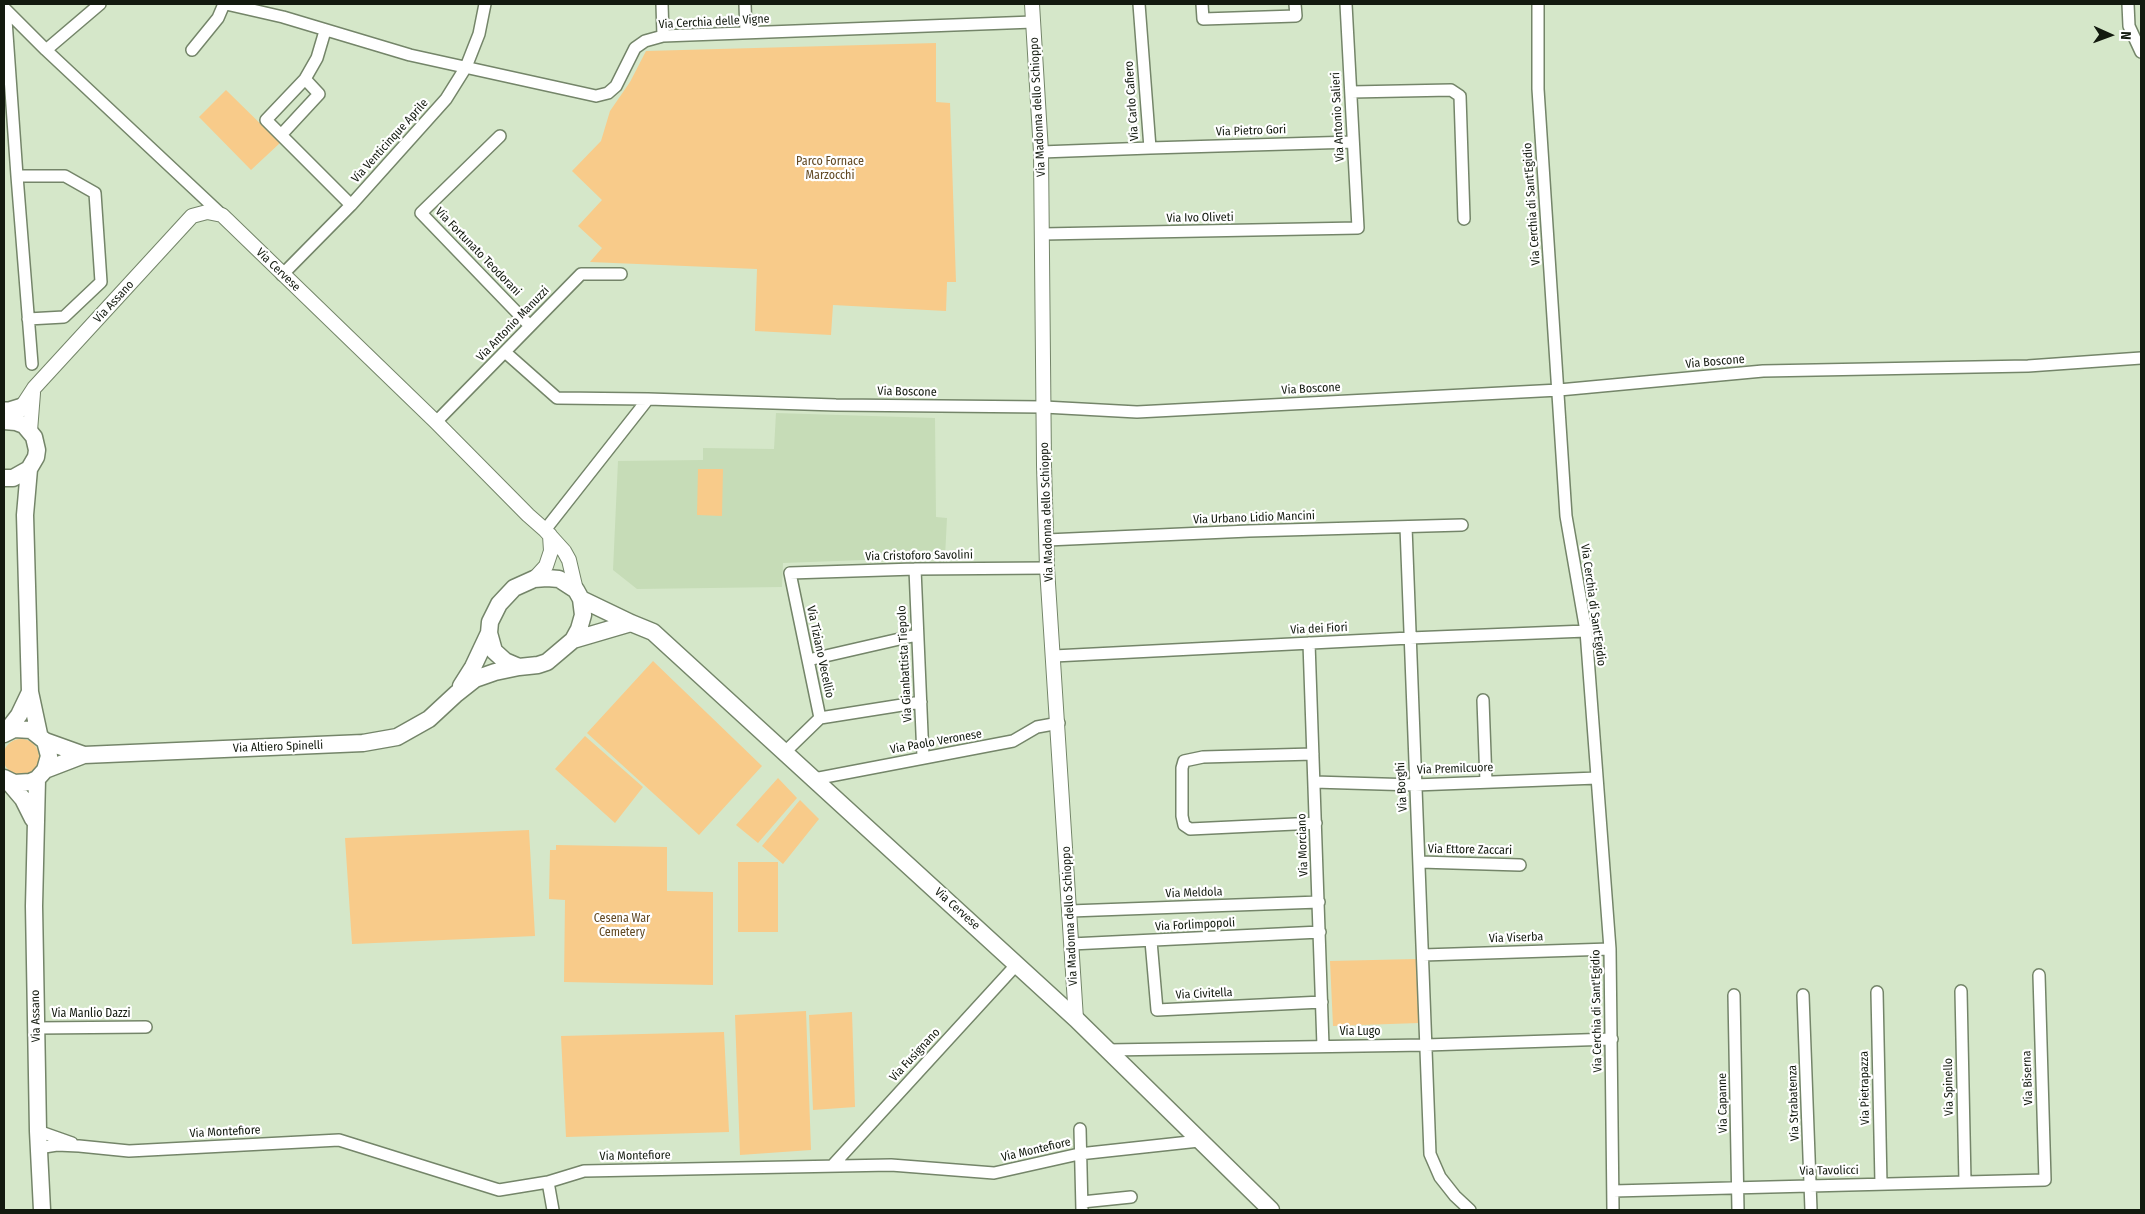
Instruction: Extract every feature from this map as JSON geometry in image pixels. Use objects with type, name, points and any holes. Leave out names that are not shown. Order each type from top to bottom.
[{"type":"main road","points":[[5,417],[30,431],[37,443],[34,464],[22,475],[4,478],[25,506]]},
{"type":"main road","points":[[29,469],[25,506],[30,692],[42,738]]},
{"type":"main road","points":[[534,579],[559,579],[578,594],[583,616],[579,629],[573,640],[547,662],[518,667],[505,661],[494,651],[489,633],[490,622],[499,604],[514,588],[534,579]]},
{"type":"main road","name":"Via Cervese","points":[[578,594],[631,623],[653,632],[1076,1019],[1271,1210]]},
{"type":"main road","points":[[573,640],[631,623]]},
{"type":"main road","name":"Via Altiero Spinelli","points":[[456,694],[473,667],[489,633]]},
{"type":"main road","name":"Via Altiero Spinelli","points":[[5,779],[22,784],[84,755],[363,744],[397,738],[429,719],[475,679],[518,667]]},
{"type":"main road","points":[[5,733],[19,715],[30,692]]},
{"type":"main road","name":"Via Altiero Spinelli","points":[[5,733],[23,728],[84,755]]},
{"type":"main road","name":"Via Assano","points":[[42,738],[49,756],[41,775],[34,822],[38,1148],[42,1210]]},
{"type":"main road","name":"Via Assano","points":[[5,779],[23,800],[34,822]]},
{"type":"street","points":[[46,50],[100,4]]},
{"type":"street","points":[[192,50],[218,18],[225,4]]},
{"type":"street","name":"Via Cerchia delle Vigne","points":[[225,4],[283,17],[410,55],[596,96],[608,94],[616,86],[635,48],[645,41],[663,36],[1033,22]]},
{"type":"street","name":"Via Venticinque Aprile","points":[[282,275],[350,205],[446,99],[466,66],[479,34],[485,4]]},
{"type":"street","points":[[662,4],[663,36]]},
{"type":"street","points":[[745,4],[746,33]]},
{"type":"street","name":"Via Madonna dello Schioppo","points":[[1032,4],[1041,152],[1047,568],[1059,723],[1076,1019]]},
{"type":"street","name":"Via Carlo Cafiero","points":[[1041,152],[1150,148],[1139,4]]},
{"type":"street","points":[[1202,4],[1203,18],[1296,16],[1295,4]]},
{"type":"street","name":"Via Antonio Salieri","points":[[1346,4],[1358,228]]},
{"type":"street","name":"Via Cerchia di Sant'Egidio","points":[[1538,4],[1538,89],[1566,516],[1586,631],[1610,949],[1613,1210]]},
{"type":"street","points":[[2128,4],[2129,26],[2141,52]]},
{"type":"street","points":[[6,10],[32,364]]},
{"type":"street","name":"Via Cervese","points":[[6,10],[222,215],[548,533],[564,551],[569,560],[578,594]]},
{"type":"street","points":[[325,31],[317,58],[305,79],[266,120],[350,205]]},
{"type":"street","points":[[281,135],[319,94],[305,79]]},
{"type":"street","points":[[1351,92],[1450,90],[1460,96],[1464,219]]},
{"type":"street","name":"Via Fortunato Teodorani","points":[[500,136],[421,213],[530,326]]},
{"type":"street","name":"Via Pietro Gori","points":[[1150,148],[1354,142]]},
{"type":"street","points":[[17,176],[65,176],[95,193],[101,282],[64,317],[28,319]]},
{"type":"street","name":"Via Assano","points":[[5,417],[25,403],[34,388],[192,216],[198,203],[198,194]]},
{"type":"street","points":[[192,216],[207,212],[222,215]]},
{"type":"street","name":"Via Ivo Oliveti","points":[[1043,234],[1358,228]]},
{"type":"street","name":"Via Antonio Manuzzi","points":[[436,422],[581,274],[621,274]]},
{"type":"street","name":"Via Boscone","points":[[505,352],[557,398],[836,405],[1044,407],[1138,412],[1559,390],[1763,371],[2028,366],[2141,358]]},
{"type":"street","points":[[30,431],[31,404],[34,388]]},
{"type":"street","points":[[534,579],[546,566],[551,551],[548,533],[648,399]]},
{"type":"street","name":"Via Urbano Lidio Mancini","points":[[1047,540],[1462,525]]},
{"type":"street","name":"Via Borghi","points":[[1406,527],[1430,1154],[1440,1177],[1467,1209]]},
{"type":"street","name":"Via Cristoforo Savolini","points":[[790,573],[915,569],[1047,568]]},
{"type":"street","name":"Via Gianbattista Tiepolo","points":[[915,569],[923,758]]},
{"type":"street","name":"Via Tiziano Vecellio","points":[[785,752],[820,718],[790,573]]},
{"type":"street","name":"Via dei Fiori","points":[[1054,656],[1586,631]]},
{"type":"street","points":[[808,660],[918,635]]},
{"type":"street","name":"Via Morciano","points":[[1309,644],[1323,1046]]},
{"type":"street","points":[[1484,700],[1486,782]]},
{"type":"street","points":[[820,718],[921,702]]},
{"type":"street","name":"Via Paolo Veronese","points":[[814,778],[1013,742],[1037,727],[1059,723]]},
{"type":"street","points":[[1313,754],[1203,757],[1184,761],[1182,768],[1182,816],[1184,825],[1190,829],[1316,823]]},
{"type":"street","name":"Via Premilcuore","points":[[1314,782],[1416,785],[1597,778]]},
{"type":"street","name":"Via Ettore Zaccari","points":[[1420,862],[1520,864]]},
{"type":"street","name":"Via Meldola","points":[[1070,911],[1319,902]]},
{"type":"street","name":"Via Forlimpopoli","points":[[1071,944],[1320,932]]},
{"type":"street","name":"Via Civitella","points":[[1151,941],[1157,1010],[1322,1002]]},
{"type":"street","name":"Via Viserba","points":[[1423,954],[1610,949]]},
{"type":"street","name":"Via Fusignano","points":[[834,1165],[1017,964]]},
{"type":"street","name":"Via Biserna","points":[[2039,975],[2045,1180]]},
{"type":"street","name":"Via Spinello","points":[[1961,990],[1965,1182]]},
{"type":"street","name":"Via Pietrapazza","points":[[1877,992],[1881,1184]]},
{"type":"street","name":"Via Strabatenza","points":[[1803,995],[1812,1210]]},
{"type":"street","name":"Via Capanne","points":[[1734,996],[1738,1210]]},
{"type":"street","name":"Via Manlio Dazzi","points":[[36,1028],[146,1027]]},
{"type":"street","name":"Via Lugo","points":[[1108,1050],[1426,1045],[1612,1039]]},
{"type":"street","points":[[1080,1129],[1079,1154],[1082,1206],[1131,1197]]},
{"type":"street","name":"Via Montefiore","points":[[38,1131],[78,1146]]},
{"type":"street","name":"Via Montefiore","points":[[38,1148],[57,1145],[129,1151],[339,1140],[500,1190],[548,1182],[584,1171],[891,1165],[994,1174],[1079,1154],[1199,1140]]},
{"type":"street","name":"Via Tavolicci","points":[[1613,1191],[2045,1180]]},
{"type":"street","points":[[548,1182],[553,1210]]},
{"type":"shaded area","points":[[776,413],[935,418],[936,517],[947,518],[945,557],[783,563],[782,587],[637,589],[613,570],[618,461],[703,460],[703,448],[774,449]]},
{"type":"green space","name":"Parco Fornace Marzocchi","points":[[936,43],[936,102],[950,103],[956,282],[947,282],[946,311],[833,305],[831,335],[755,331],[757,269],[590,262],[602,248],[578,226],[602,200],[572,171],[601,141],[610,111],[630,82],[646,51]]},
{"type":"green space","points":[[226,90],[280,143],[251,170],[199,117]]},
{"type":"green space","points":[[698,469],[723,469],[722,516],[697,515]]},
{"type":"green space","points":[[653,661],[762,766],[699,835],[587,733]]},
{"type":"green space","points":[[585,736],[643,787],[615,823],[555,769]]},
{"type":"green space","points":[[21,739],[28,740],[34,744],[38,750],[38,764],[34,770],[28,774],[21,775],[14,774],[8,770],[4,764],[3,757],[4,750],[8,744],[14,740]]},
{"type":"green space","points":[[778,778],[797,798],[758,843],[736,825]]},
{"type":"green space","points":[[800,800],[819,819],[783,864],[762,846]]},
{"type":"green space","points":[[529,830],[535,936],[352,944],[345,838]]},
{"type":"green space","name":"Cesena War Cemetery","points":[[556,845],[667,847],[667,891],[713,892],[713,985],[564,982],[565,900],[549,899],[550,850],[556,850]]},
{"type":"green space","points":[[738,862],[778,862],[778,932],[738,932]]},
{"type":"green space","points":[[1416,959],[1419,1023],[1333,1026],[1330,961]]},
{"type":"green space","points":[[806,1011],[811,1150],[740,1155],[735,1015]]},
{"type":"green space","points":[[852,1012],[855,1107],[813,1110],[809,1015]]},
{"type":"green space","points":[[724,1032],[729,1132],[566,1137],[561,1036]]}]
